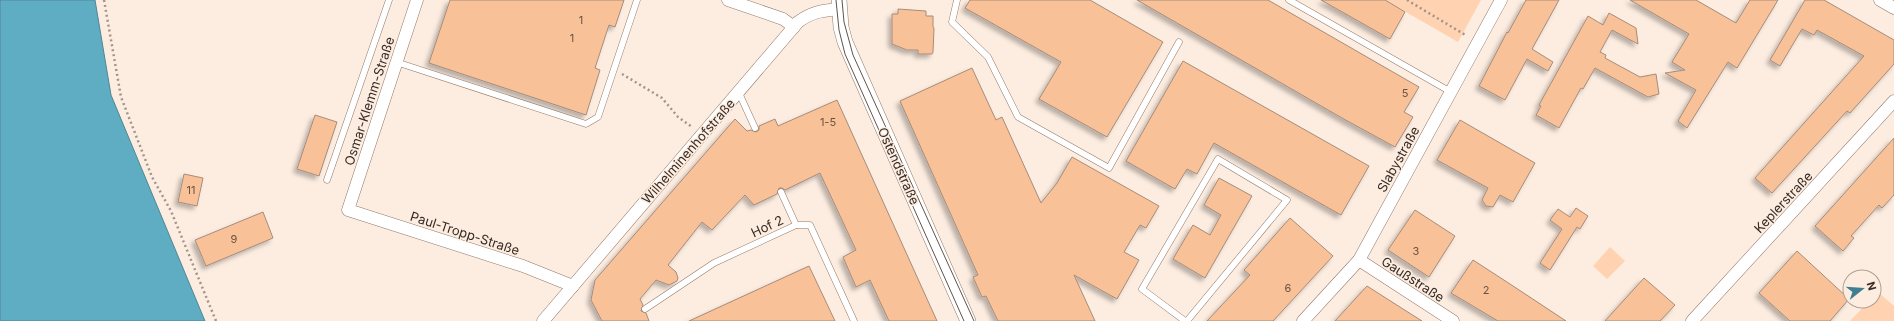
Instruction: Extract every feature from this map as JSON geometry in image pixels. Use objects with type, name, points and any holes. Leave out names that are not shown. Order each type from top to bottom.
[{"type":"street","name":"Osmar-Klemm-Straße","points":[[348,210],[417,0]]},
{"type":"street","points":[[728,0],[783,19],[794,27]]},
{"type":"street","name":"Slabystraße","points":[[1303,321],[1359,260],[1501,0]]},
{"type":"street","points":[[1880,0],[1894,8]]},
{"type":"street","name":"Wilhelminenhofstraße","points":[[543,321],[794,27],[808,14],[839,4]]},
{"type":"street","name":"Ostendstraße","points":[[839,4],[845,42],[857,72],[968,321]]},
{"type":"street","name":"Keplerstraße","points":[[1692,321],[1894,101]]},
{"type":"street","name":"Paul-Tropp-Straße","points":[[348,210],[523,266],[573,286]]},
{"type":"street","name":"Gaußstraße","points":[[1359,260],[1454,321]]},
{"type":"lane","points":[[328,180],[389,0]]},
{"type":"lane","points":[[396,62],[586,124],[598,117],[637,0]]},
{"type":"lane","points":[[957,0],[952,22],[988,57],[1018,117],[1109,168],[1178,42]]},
{"type":"lane","points":[[1290,0],[1451,92]]},
{"type":"lane","points":[[739,93],[755,128]]},
{"type":"lane","points":[[1218,159],[1287,200],[1186,321],[1142,290],[1218,159]]},
{"type":"lane","points":[[781,192],[796,225]]},
{"type":"lane","name":"Hof 2","points":[[645,309],[714,263],[796,225],[810,225],[854,321]]},
{"type":"path","points":[[104,0],[121,97],[152,177],[171,211],[216,321]]},
{"type":"path","points":[[1408,0],[1478,41]]},
{"type":"path","points":[[614,69],[662,98],[678,117],[702,135]]},
{"type":"shaded area","points":[[1385,0],[1481,0],[1458,42]]},
{"type":"shaded area","points":[[1610,247],[1625,261],[1607,279],[1593,266]]},
{"type":"shaded area","points":[[1882,296],[1894,306],[1894,321],[1850,321],[1861,309],[1882,309]]},
{"type":"water","points":[[0,0],[95,0],[111,95],[205,321],[0,321]]},
{"type":"building","points":[[450,0],[624,0],[615,27],[609,25],[595,68],[600,70],[586,115],[429,63]]},
{"type":"building","points":[[970,0],[1090,0],[1163,42],[1107,137],[1039,99],[1061,62],[965,8]]},
{"type":"building","points":[[1137,0],[1268,0],[1419,87],[1404,112],[1413,117],[1395,147]]},
{"type":"building","points":[[1321,0],[1385,0],[1405,12],[1390,39]]},
{"type":"building","points":[[1526,0],[1559,0],[1532,49],[1553,62],[1548,71],[1527,59],[1505,100],[1479,86],[1507,32],[1508,33]]},
{"type":"building","points":[[1630,0],[1696,0],[1736,23],[1750,0],[1778,0],[1737,68],[1728,62],[1687,128],[1678,121],[1696,90],[1665,73],[1685,70],[1672,62],[1689,34]]},
{"type":"building","points":[[1805,0],[1824,0],[1894,40],[1894,64],[1850,113],[1847,111],[1772,193],[1755,178],[1864,56],[1817,30],[1814,35],[1802,29],[1780,66],[1770,60]]},
{"type":"building","points":[[898,9],[926,11],[926,16],[933,16],[934,28],[932,54],[918,54],[918,50],[907,50],[892,44],[892,14],[898,14]]},
{"type":"building","points":[[1609,13],[1636,28],[1638,44],[1612,30],[1600,52],[1606,55],[1605,58],[1640,77],[1656,74],[1659,94],[1648,97],[1595,68],[1583,89],[1581,88],[1559,128],[1536,115],[1541,106],[1539,105],[1588,16],[1603,25]]},
{"type":"building","points":[[1183,61],[1369,166],[1341,215],[1214,143],[1197,174],[1187,169],[1175,189],[1126,161]]},
{"type":"building","points":[[972,68],[996,120],[1002,117],[1041,203],[1057,183],[1072,157],[1159,206],[1146,228],[1140,225],[1124,252],[1139,260],[1117,299],[1074,275],[1095,321],[998,321],[986,296],[982,297],[973,277],[978,275],[900,101]]},
{"type":"building","points":[[837,100],[937,321],[889,321],[870,280],[856,287],[843,257],[856,250],[820,173],[785,190],[779,188],[777,194],[754,205],[745,195],[712,230],[702,222],[668,265],[676,272],[678,278],[677,281],[669,285],[656,280],[640,299],[643,305],[641,311],[646,313],[649,321],[602,321],[591,300],[595,280],[735,119],[747,131],[751,130],[756,132],[759,130],[759,126],[775,119],[778,126]]},
{"type":"building","points":[[315,115],[337,122],[319,176],[297,169]]},
{"type":"building","points":[[1460,120],[1535,163],[1513,202],[1500,195],[1493,207],[1486,206],[1482,200],[1488,188],[1437,160]]},
{"type":"building","points":[[1894,138],[1894,195],[1882,208],[1879,205],[1851,236],[1854,238],[1843,251],[1815,226]]},
{"type":"building","points":[[184,174],[203,178],[197,206],[178,202]]},
{"type":"building","points":[[1219,178],[1252,196],[1205,278],[1173,259],[1193,225],[1210,235],[1221,215],[1204,205]]},
{"type":"building","points":[[1576,208],[1588,216],[1580,229],[1577,227],[1550,270],[1540,263],[1562,229],[1550,220],[1558,209],[1570,217]]},
{"type":"building","points":[[1415,210],[1455,236],[1429,277],[1388,250]]},
{"type":"building","points":[[263,212],[273,238],[206,266],[195,240]]},
{"type":"building","points":[[1290,218],[1333,256],[1273,321],[1207,321],[1250,275],[1244,270]]},
{"type":"building","points":[[1797,251],[1842,293],[1842,307],[1830,321],[1790,321],[1759,293]]},
{"type":"building","points":[[1473,260],[1566,321],[1498,321],[1451,293]]},
{"type":"building","points":[[809,266],[835,321],[689,321]]},
{"type":"building","points":[[1644,278],[1675,305],[1660,321],[1605,321]]},
{"type":"building","points":[[1367,286],[1403,309],[1422,321],[1335,321]]},
{"type":"tram line","points":[[836,0],[839,30],[845,54],[964,321]]},
{"type":"tram line","points":[[842,0],[844,22],[853,55],[974,321]]}]
